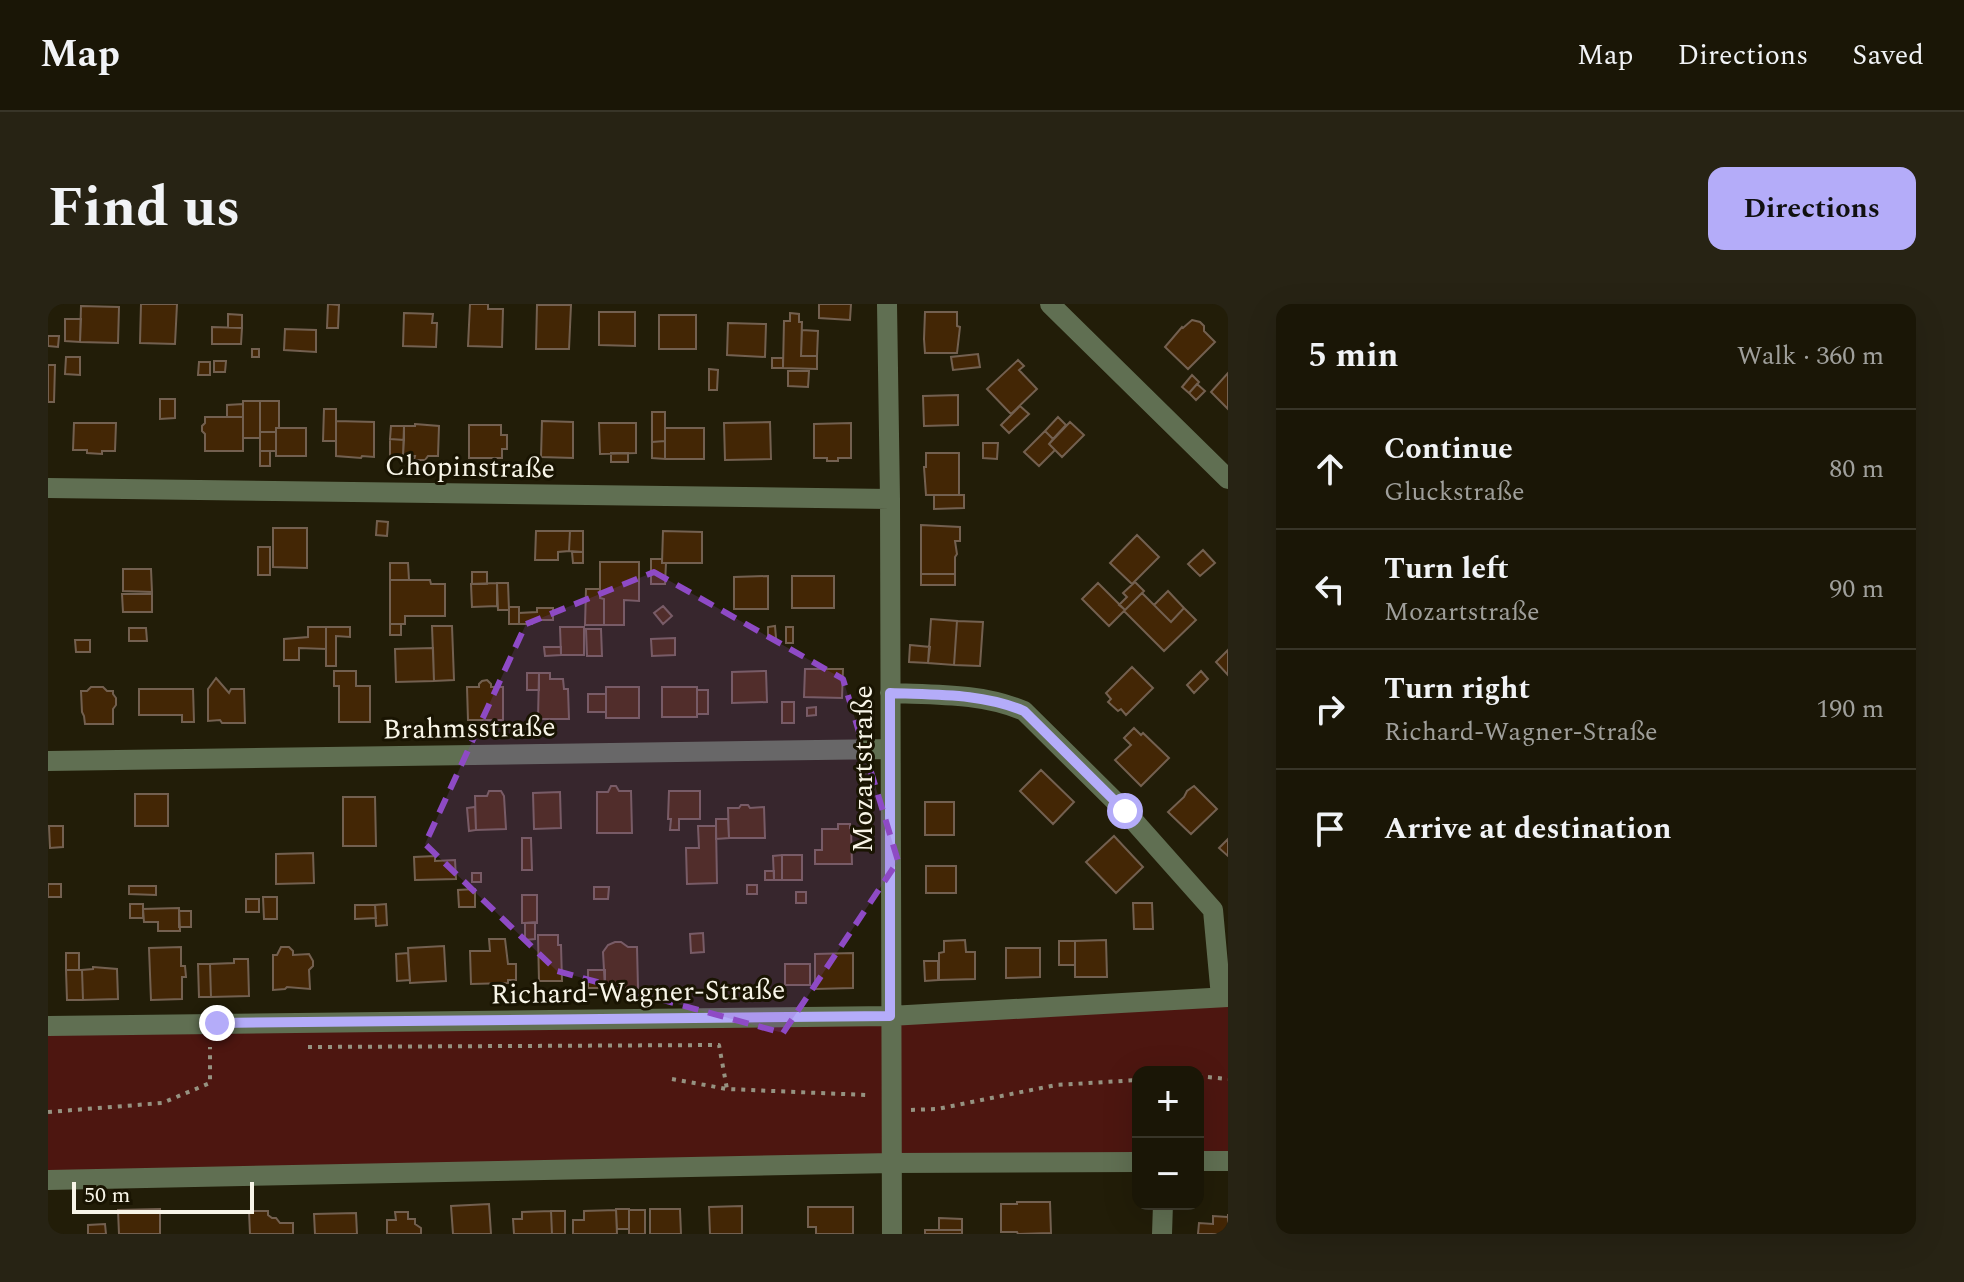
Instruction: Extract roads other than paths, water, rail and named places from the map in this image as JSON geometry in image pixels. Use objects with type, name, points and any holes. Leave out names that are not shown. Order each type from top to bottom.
[{"type":"street","name":"Mozartstraße","points":[[887,304],[892,1234]]},
{"type":"street","points":[[1050,304],[1228,479]]},
{"type":"street","name":"Chopinstraße","points":[[48,488],[890,499]]},
{"type":"street","points":[[890,693],[976,697],[1024,711],[1125,811],[1213,910],[1224,997]]},
{"type":"street","name":"Brahmsstraße","points":[[48,761],[890,749]]},
{"type":"street","name":"Richard-Wagner-Straße","points":[[48,1026],[890,1016],[1224,997]]},
{"type":"street","points":[[1204,1161],[1228,1161]]},
{"type":"street","points":[[48,1180],[892,1163],[1132,1162]]},
{"type":"street","points":[[1162,1234],[1163,1210]]}]
